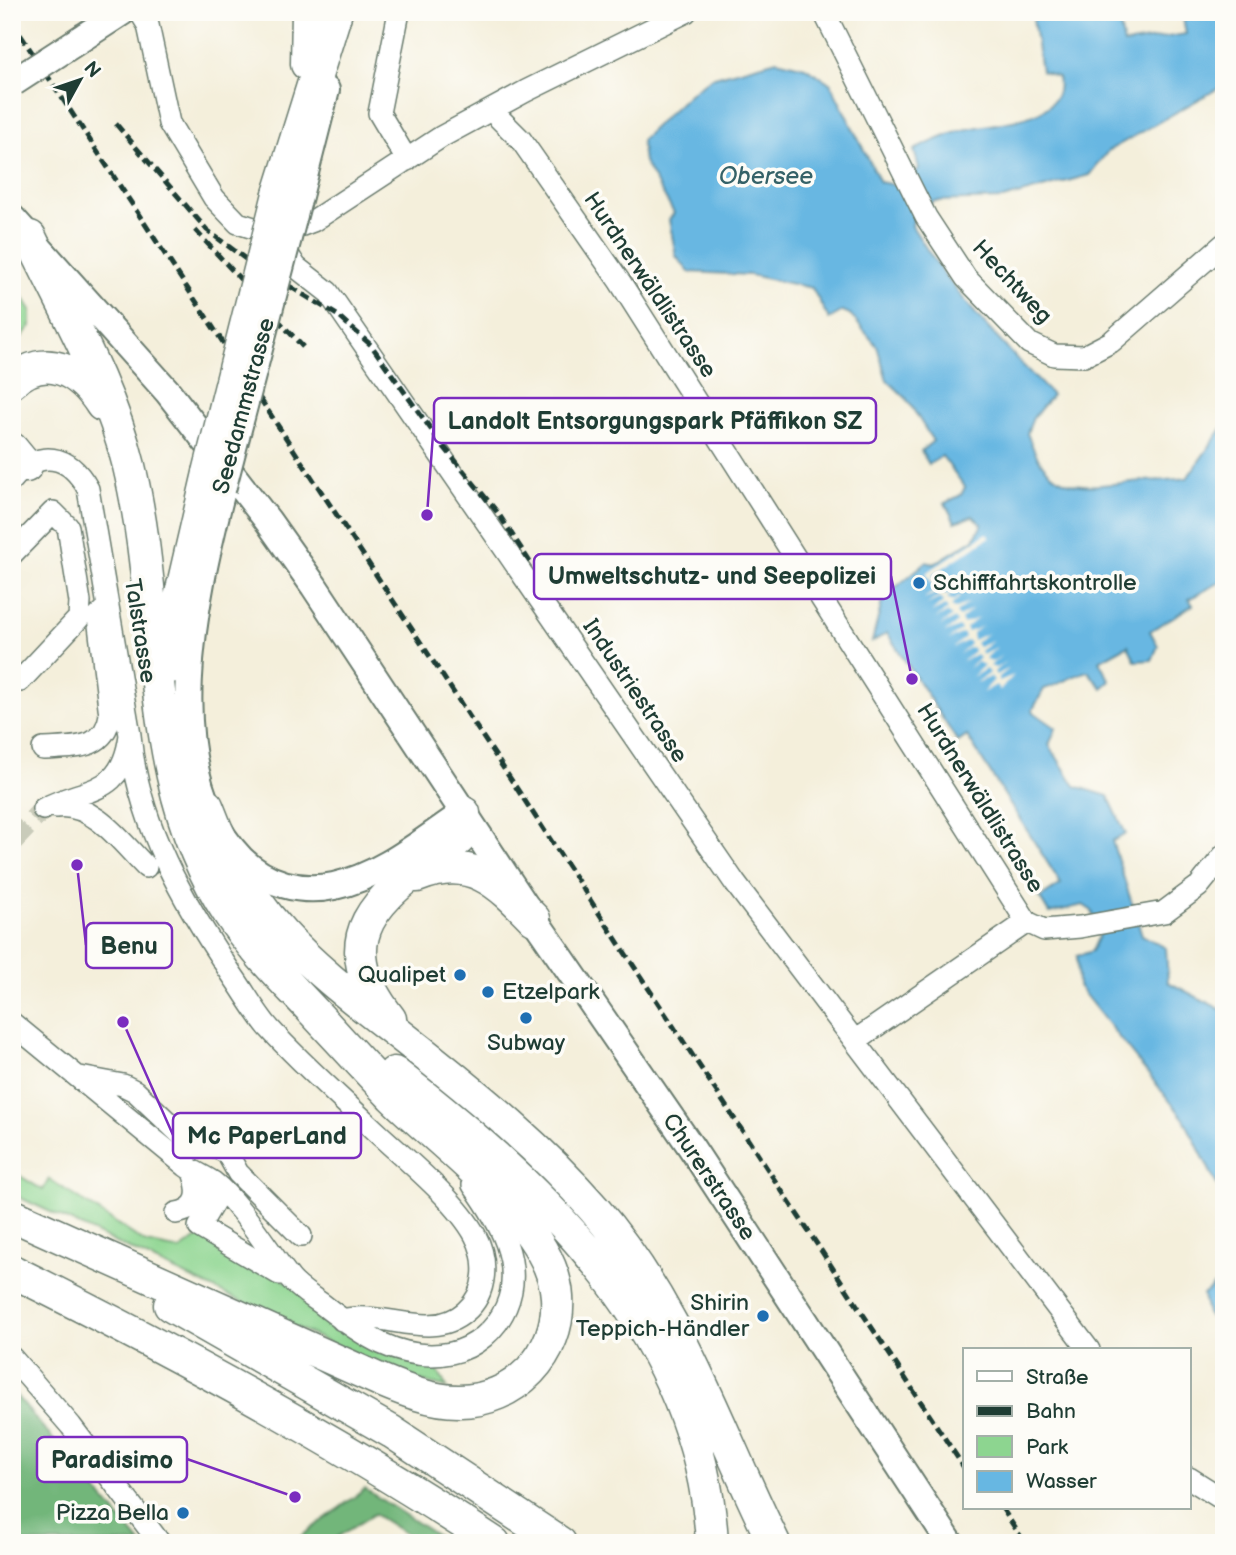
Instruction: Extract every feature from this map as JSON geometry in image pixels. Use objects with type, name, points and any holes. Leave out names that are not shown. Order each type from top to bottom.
[{"type":"highway","points":[[167,741],[176,626],[288,197],[290,155],[307,70],[308,12]]},
{"type":"highway","points":[[290,155],[336,12]]},
{"type":"highway","points":[[12,1216],[380,1380],[433,1398],[456,1401],[478,1399],[506,1390],[539,1361],[553,1335],[557,1308],[556,1289],[551,1268],[532,1234],[501,1199],[443,1144],[305,1003],[242,932],[206,874],[180,811],[167,741],[143,540],[122,438],[93,361],[21,227]]},
{"type":"highway","points":[[12,382],[27,371],[42,366],[73,372],[96,394],[122,438]]},
{"type":"highway","points":[[207,806],[235,872],[275,927],[350,998],[417,1048],[535,1149],[593,1208],[664,1304],[774,1543]]},
{"type":"highway","points":[[417,1048],[383,1011],[363,966],[365,930],[373,911],[391,889],[459,839],[465,827],[464,813]]},
{"type":"highway","points":[[391,889],[436,869],[472,870],[497,884],[534,919]]},
{"type":"highway","points":[[305,1003],[504,1164],[566,1225],[608,1275],[650,1335],[681,1399],[701,1467],[712,1543]]},
{"type":"highway","points":[[12,1224],[162,1301],[320,1388],[433,1458],[560,1543]]},
{"type":"highway","points":[[12,1271],[161,1347],[317,1433],[494,1543]]},
{"type":"highway","points":[[694,1366],[723,1480],[729,1543]]},
{"type":"main road","points":[[13,83],[86,29],[122,12]]},
{"type":"main road","points":[[288,197],[352,12]]},
{"type":"main road","name":"Churerstrasse","points":[[21,227],[168,392],[268,521],[534,919],[691,1147],[950,1543]]},
{"type":"main road","name":"Seedammstrasse","points":[[215,481],[191,657],[191,727],[207,806],[230,846],[248,866],[270,880],[308,888],[333,886],[359,877],[397,857],[464,813]]},
{"type":"street","points":[[140,12],[148,25],[169,123],[214,198],[238,223],[276,235],[313,221],[491,110],[686,12]]},
{"type":"street","points":[[399,12],[379,113],[407,160]]},
{"type":"street","name":"Hechtweg","points":[[824,12],[903,166],[926,217],[966,278],[1029,343],[1054,355],[1084,356],[1111,342],[1224,244]]},
{"type":"street","name":"Hurdnerwäldlistrasse","points":[[491,110],[521,139],[620,282],[1027,922],[1044,930],[1080,927],[1164,912],[1181,902],[1224,855]]},
{"type":"street","name":"Industriestrasse","points":[[276,235],[296,267],[328,292],[735,883],[856,1040]]},
{"type":"street","name":"Talstrasse","points":[[17,465],[41,459],[59,460],[73,468],[84,482],[93,509],[130,735],[121,765],[99,790]]},
{"type":"street","points":[[12,554],[53,512],[68,527],[80,602],[79,618],[20,681],[12,674]]},
{"type":"street","points":[[43,749],[92,745],[108,727],[110,715],[97,617],[110,609]]},
{"type":"street","points":[[130,735],[136,783],[147,822],[207,937],[268,1027],[428,1181],[465,1220],[479,1243],[484,1276],[472,1306],[456,1318],[436,1325],[366,1317],[342,1320]]},
{"type":"street","points":[[146,867],[107,827],[74,807],[43,809],[60,800],[112,789],[124,794],[147,822]]},
{"type":"street","points":[[99,790],[99,804],[107,827]]},
{"type":"street","name":"Hurdnerwäldlistrasse","points":[[856,1040],[1027,922]]},
{"type":"street","points":[[12,1023],[214,1182],[290,1279]]},
{"type":"street","points":[[856,1040],[1087,1348]]},
{"type":"street","points":[[214,1182],[215,1200],[199,1227],[290,1279],[342,1320],[377,1343],[428,1355],[457,1351],[481,1339],[500,1319],[512,1285],[506,1241],[491,1211],[443,1144]]},
{"type":"street","points":[[189,1160],[210,1145],[227,1153],[238,1173],[301,1236]]},
{"type":"street","points":[[176,1213],[184,1212],[197,1200],[199,1189],[189,1160]]},
{"type":"street","points":[[12,1358],[71,1426],[160,1543]]},
{"type":"street","points":[[1190,1479],[1224,1500]]},
{"type":"green space","points":[[12,279],[31,310],[31,326],[12,348]]},
{"type":"green space","points":[[12,1171],[43,1190],[49,1179],[146,1243],[180,1250],[202,1235],[433,1362],[447,1388],[400,1376],[12,1194]]},
{"type":"green space","points":[[12,1391],[141,1543],[12,1543]]},
{"type":"green space","points":[[365,1489],[447,1543],[420,1543],[374,1514],[328,1543],[292,1543]]},
{"type":"water","name":"Obersee","points":[[1032,12],[1117,12],[1124,44],[1186,34],[1182,12],[1224,12],[1224,85],[1108,151],[1089,175],[1003,199],[934,201],[914,216],[912,226],[944,274],[977,315],[1052,395],[1033,418],[1027,433],[1035,453],[1055,476],[1080,485],[1187,478],[1224,426],[1224,580],[1189,599],[1193,605],[1150,631],[1158,646],[1152,660],[1135,661],[1128,645],[1099,661],[1110,681],[1102,688],[1088,671],[1083,672],[1044,689],[1032,711],[1056,728],[1049,745],[1075,786],[1108,796],[1126,834],[1112,841],[1142,935],[1166,948],[1168,982],[1224,1011],[1224,1199],[1184,1119],[1078,986],[1077,956],[1092,951],[1099,936],[1092,911],[1083,905],[1049,913],[1040,898],[1061,884],[967,736],[958,742],[887,633],[872,642],[883,598],[926,562],[934,564],[974,539],[982,525],[973,516],[955,522],[945,503],[961,495],[965,487],[942,456],[929,464],[921,451],[933,441],[906,398],[887,380],[877,346],[850,314],[843,311],[829,319],[812,288],[750,275],[689,272],[676,256],[669,220],[674,213],[644,162],[641,140],[688,95],[711,78],[777,60],[805,67],[830,83],[880,182],[895,185],[913,176],[919,168],[914,150],[960,131],[1039,113],[1051,104],[1058,93],[1058,77],[1041,71]]},
{"type":"water","points":[[1224,1277],[1224,1330],[1207,1314],[1203,1295]]},
{"type":"pier","points":[[987,533],[990,537],[932,575],[939,586],[954,580],[941,590],[945,595],[960,588],[947,598],[953,601],[963,594],[951,606],[954,609],[969,603],[956,613],[959,617],[973,609],[961,620],[963,624],[978,618],[966,628],[968,632],[983,626],[972,633],[973,640],[988,633],[975,643],[978,647],[993,641],[980,651],[982,655],[997,647],[985,659],[992,662],[1002,655],[990,666],[996,668],[1006,661],[994,672],[996,675],[1010,668],[998,678],[999,681],[1014,675],[1000,690],[996,685],[982,693],[994,680],[991,677],[976,683],[989,673],[986,669],[972,677],[984,665],[977,662],[967,669],[979,658],[976,654],[962,662],[974,651],[972,647],[968,648],[958,655],[970,644],[968,640],[953,648],[965,637],[963,633],[948,640],[961,630],[959,627],[944,633],[957,623],[954,619],[940,626],[952,616],[947,613],[935,619],[948,609],[945,606],[931,613],[943,602],[941,598],[926,605],[939,596],[938,593],[923,599],[936,590],[926,573]]},
{"type":"tunnel","points":[[12,842],[43,809]]},
{"type":"railway","points":[[12,22],[963,1466]]},
{"type":"railway","points":[[116,124],[207,230],[248,261],[337,315],[371,345],[440,442],[498,513],[530,562]]},
{"type":"railway","points":[[195,230],[303,347]]},
{"type":"railway","points":[[1003,1510],[1025,1543]]},
{"type":"place","name":"Landolt Entsorgungspark Pfäffikon SZ","points":[[427,515]]},
{"type":"place","name":"Schifffahrtskontrolle","points":[[919,583]]},
{"type":"place","name":"Umweltschutz- und Seepolizei","points":[[912,679]]},
{"type":"place","name":"Benu","points":[[77,865]]},
{"type":"place","name":"Qualipet","points":[[460,975]]},
{"type":"place","name":"Etzelpark","points":[[488,992]]},
{"type":"place","name":"Subway","points":[[526,1018]]},
{"type":"place","name":"Mc PaperLand","points":[[123,1022]]},
{"type":"place","name":"Shirin Teppich-Händler","points":[[763,1316]]},
{"type":"place","name":"Paradisimo","points":[[295,1497]]},
{"type":"place","name":"Pizza Bella","points":[[183,1513]]}]
